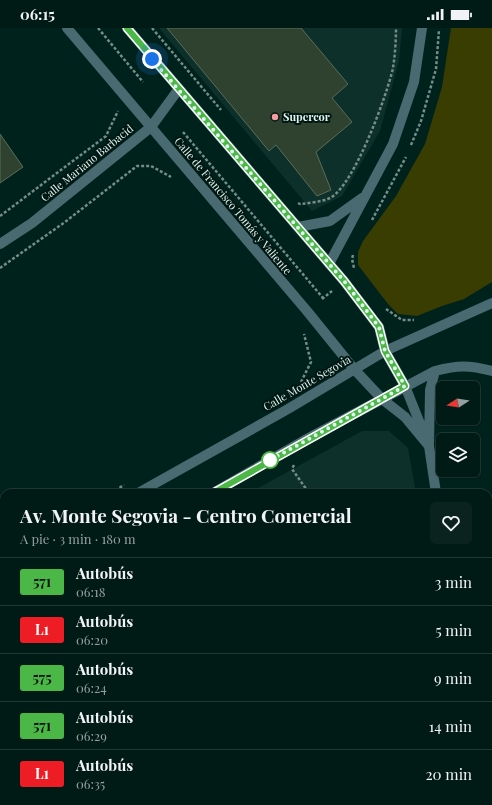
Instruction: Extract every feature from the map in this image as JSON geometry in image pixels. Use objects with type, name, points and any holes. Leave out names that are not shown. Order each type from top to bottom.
[{"type":"street","name":"Calle de Francisco Tomás y Valiente","points":[[67,28],[307,311],[354,369],[382,399],[405,417],[429,446]]},
{"type":"street","points":[[127,28],[178,90],[344,281],[379,327],[385,351],[405,386],[429,446]]},
{"type":"street","points":[[329,264],[393,144],[414,82],[422,28]]},
{"type":"street","name":"Calle Mariano Barbacid","points":[[0,244],[32,223],[151,127],[178,90]]},
{"type":"street","points":[[298,227],[330,221],[364,197]]},
{"type":"street","name":"Calle Monte Segovia","points":[[145,489],[288,409],[385,351],[492,302]]},
{"type":"street","points":[[220,489],[305,440],[435,371],[454,366],[471,366],[492,371]]},
{"type":"street","points":[[435,371],[430,390],[429,446],[435,489]]},
{"type":"path","points":[[98,28],[144,82]]},
{"type":"path","points":[[300,204],[330,198],[343,185],[350,175],[372,130],[393,68],[396,28]]},
{"type":"path","points":[[370,223],[379,210],[402,165],[422,121],[436,70],[439,28]]},
{"type":"path","points":[[0,216],[106,136],[119,108]]},
{"type":"path","points":[[183,132],[323,298]]},
{"type":"path","points":[[0,268],[65,222],[137,166],[151,166],[170,176],[176,182]]},
{"type":"path","points":[[307,311],[344,281],[354,270],[352,259],[355,248]]},
{"type":"path","points":[[385,308],[402,320],[416,320]]},
{"type":"path","points":[[297,386],[302,382],[311,362],[303,330]]},
{"type":"path","points":[[305,440],[292,469],[306,489]]},
{"type":"path","points":[[117,489],[129,481]]},
{"type":"shaded area","points":[[159,28],[402,28],[399,61],[380,131],[342,196],[312,211]]},
{"type":"shaded area","points":[[451,28],[492,28],[492,282],[464,299],[417,316],[398,314],[388,304],[358,265],[358,252],[363,241],[396,196],[425,144],[442,87]]},
{"type":"shaded area","points":[[362,431],[389,431],[408,448],[415,489],[256,489]]},
{"type":"building","name":"Supercor","points":[[167,28],[301,28],[348,84],[332,98],[352,122],[316,152],[331,190],[317,196],[276,145],[269,151]]},
{"type":"building","points":[[0,134],[23,167],[0,183]]},
{"type":"bus line","name":"571","points":[[127,28],[178,90],[344,281],[379,327],[385,351],[405,386],[305,440],[220,489]]},
{"type":"place","name":"Supercor","points":[[275,117]]},
{"type":"route","points":[[152,59],[344,281],[379,327],[385,351],[405,386],[267,462],[270,460]]}]
